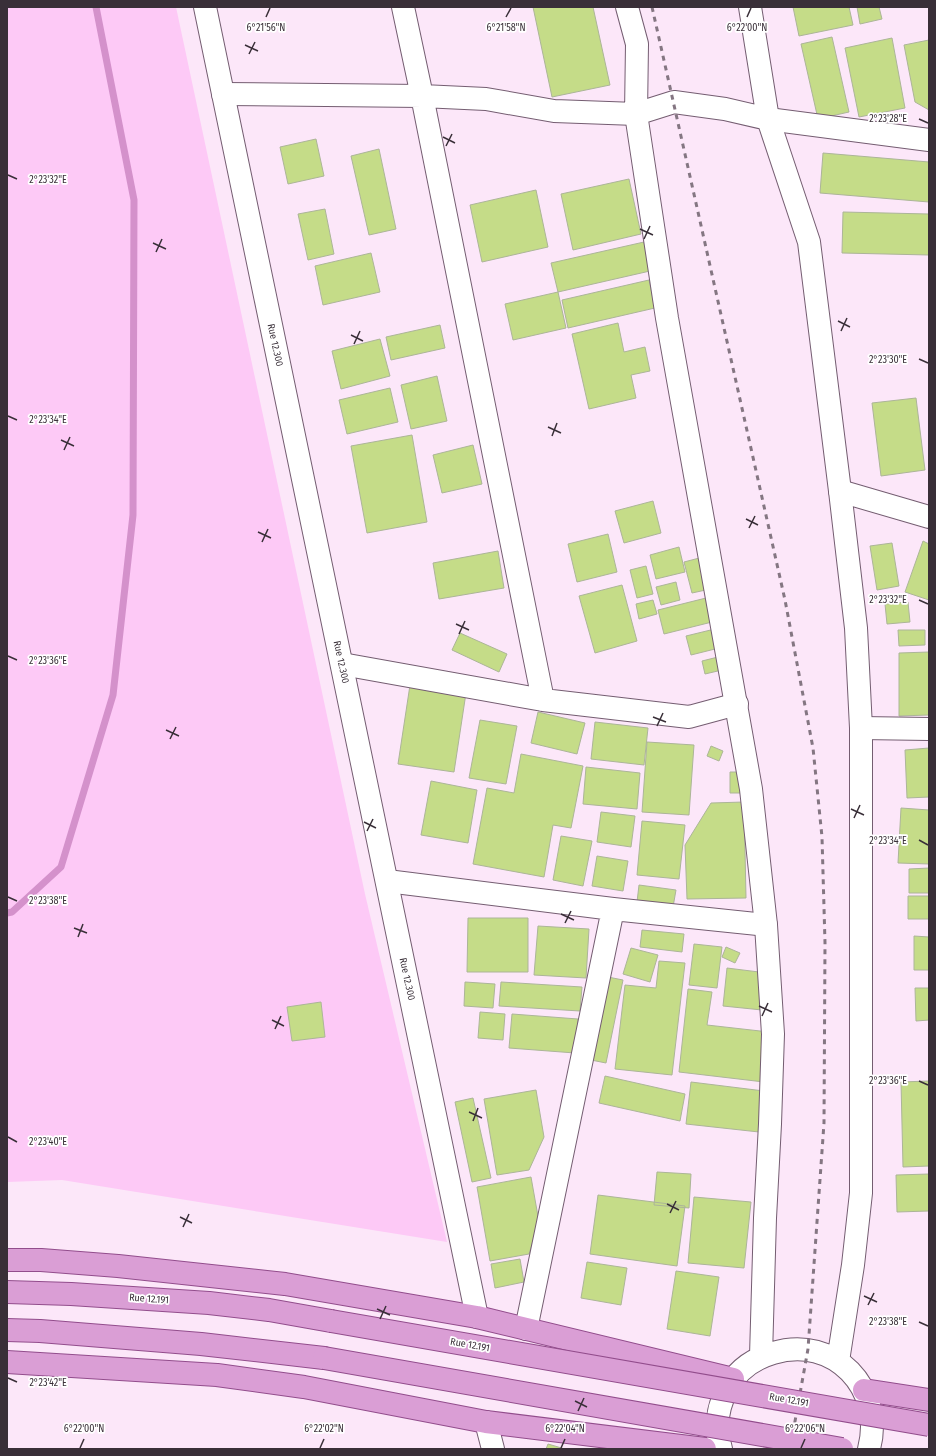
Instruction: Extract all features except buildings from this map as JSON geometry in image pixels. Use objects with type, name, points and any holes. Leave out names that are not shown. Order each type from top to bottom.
[{"type":"main road","points":[[7,1260],[41,1260],[118,1266],[285,1284],[477,1317],[733,1379]]},
{"type":"main road","name":"Rue 12.191","points":[[7,1292],[71,1294],[209,1303],[269,1310],[929,1425]]},
{"type":"main road","points":[[7,1330],[40,1331],[201,1344],[324,1358],[842,1449]]},
{"type":"main road","points":[[7,1362],[217,1375],[304,1387],[486,1422],[705,1449]]},
{"type":"main road","points":[[864,1390],[929,1400]]},
{"type":"street","name":"Rue 12.300","points":[[205,7],[477,1317]]},
{"type":"street","points":[[403,7],[543,700]]},
{"type":"street","points":[[627,7],[637,44],[636,114],[667,318],[751,789],[766,925],[773,1034],[760,1356]]},
{"type":"street","points":[[750,7],[768,119],[809,242],[856,628],[861,728],[861,1193],[853,1265],[838,1361]]},
{"type":"street","points":[[223,94],[422,96],[486,99],[554,111],[636,114],[674,102],[725,109],[768,119],[929,140]]},
{"type":"street","points":[[840,491],[929,517]]},
{"type":"street","points":[[342,664],[543,700],[689,717],[737,704]]},
{"type":"street","points":[[861,728],[929,729]]},
{"type":"street","points":[[387,881],[613,909],[766,925]]},
{"type":"street","points":[[526,1329],[613,909]]},
{"type":"street","points":[[721,1449],[717,1432],[718,1414],[724,1395],[733,1379],[760,1356],[785,1349],[796,1348],[808,1349],[823,1354],[838,1361],[853,1374],[864,1390],[872,1416],[872,1435],[869,1449]]},
{"type":"street","points":[[486,1422],[493,1449]]},
{"type":"shaded area","points":[[7,7],[176,7],[365,894],[447,1242],[62,1180],[7,1182]]},
{"type":"waterway","points":[[7,913],[12,912],[61,867],[113,695],[133,515],[134,200],[96,7]]},
{"type":"railway","points":[[652,7],[785,600],[813,748],[822,837],[825,943],[824,1123],[808,1349],[790,1449]]}]
